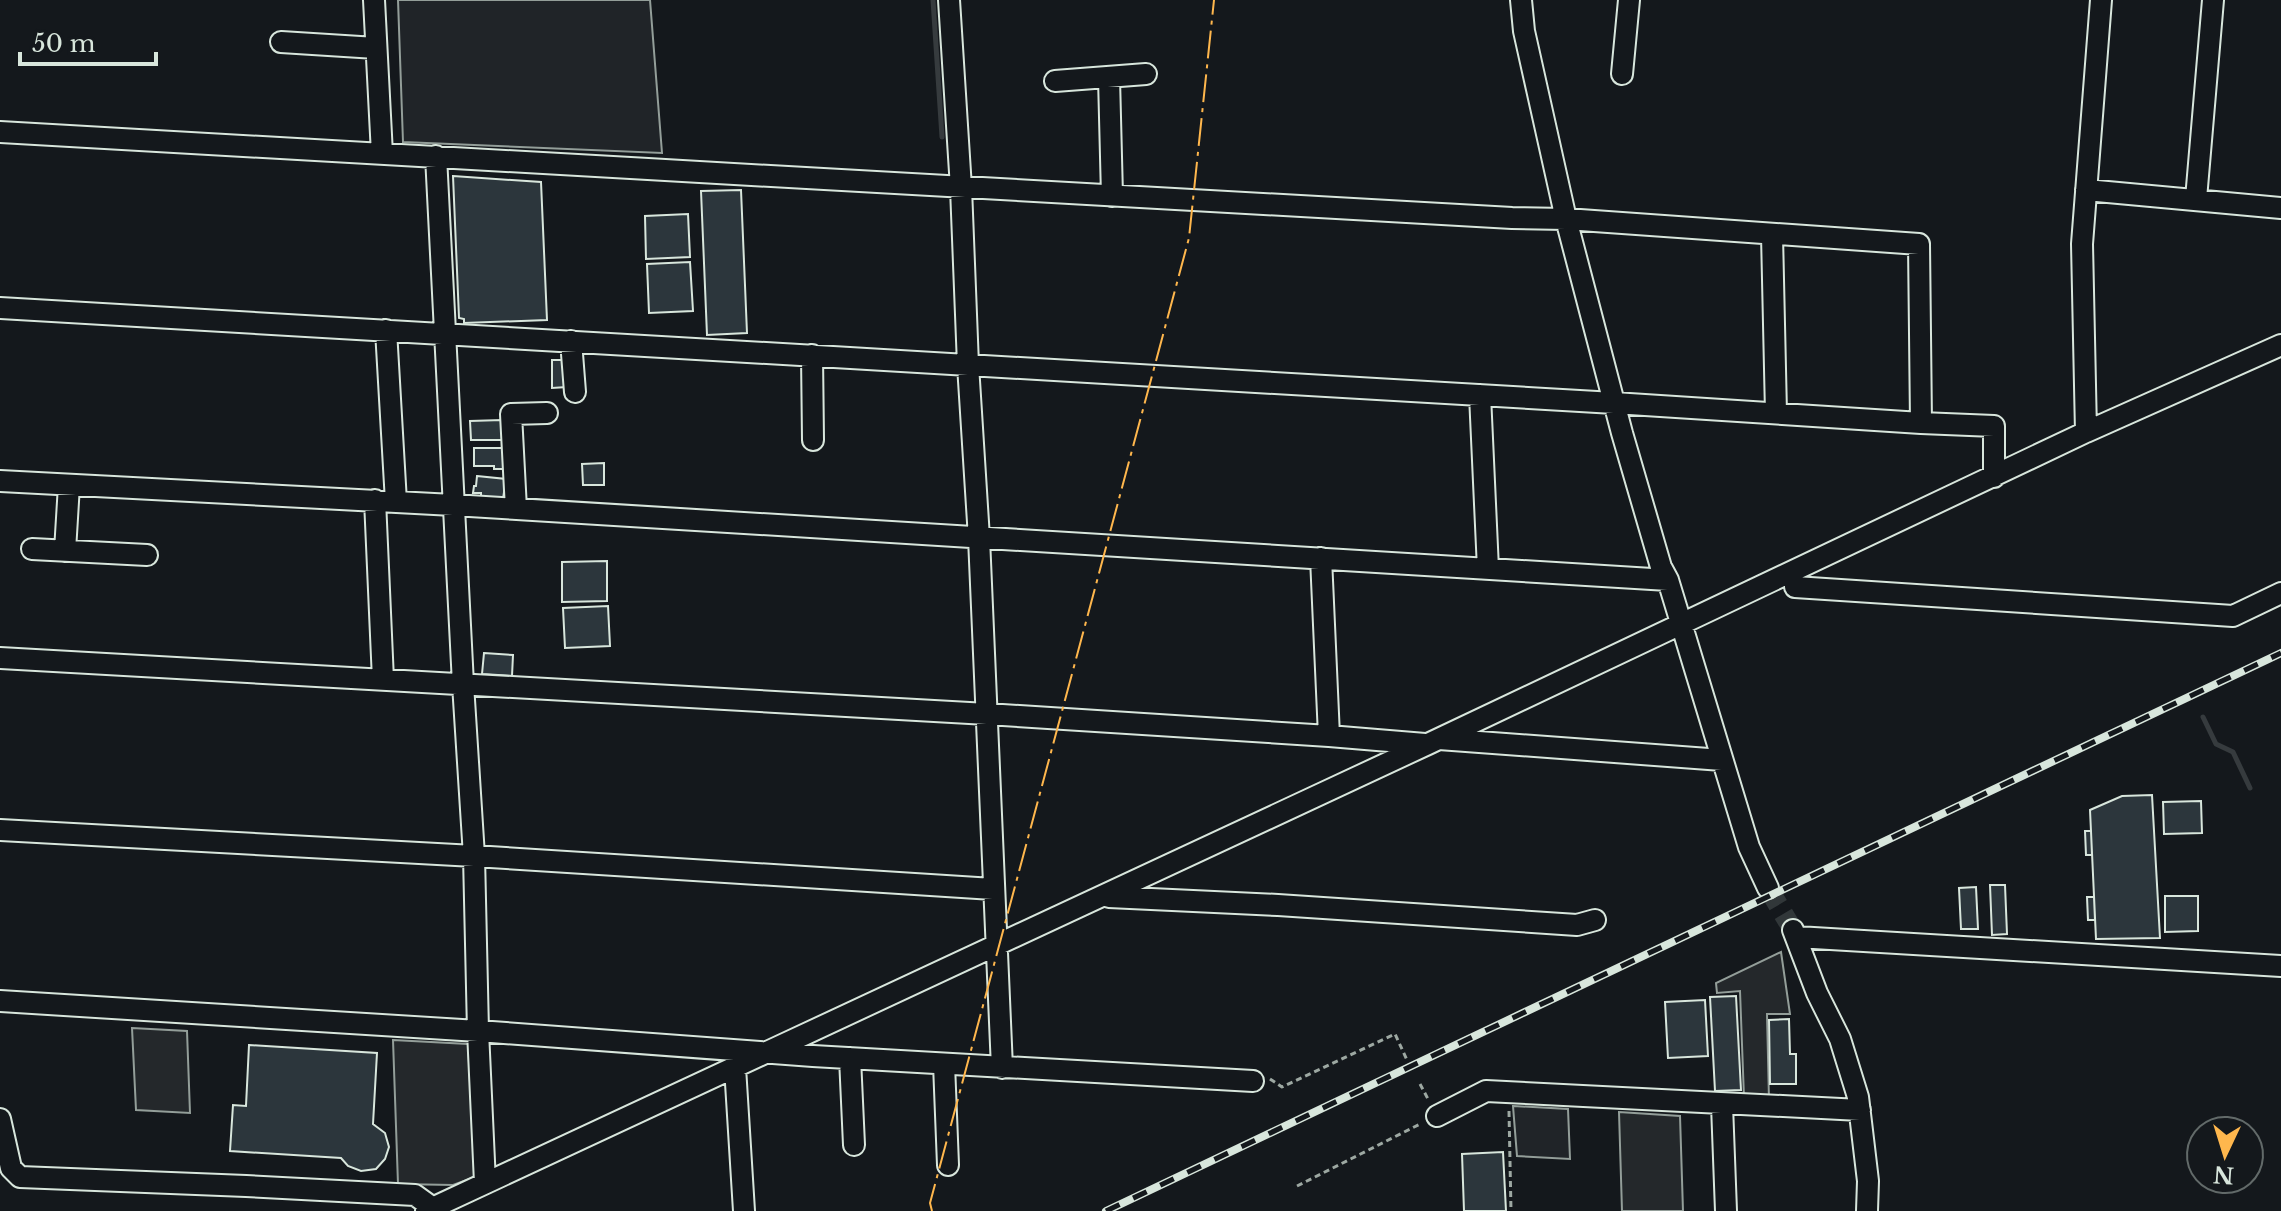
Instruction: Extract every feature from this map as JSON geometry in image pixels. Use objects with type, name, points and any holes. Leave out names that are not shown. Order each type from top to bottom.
[{"type":"street","points":[[374,0],[382,154]]},
{"type":"street","points":[[949,0],[979,538],[1002,1068]]},
{"type":"street","points":[[1521,0],[1524,31],[1566,219],[1614,403],[1661,567],[1668,580],[1749,847],[1768,888]]},
{"type":"street","points":[[1622,74],[1629,0]]},
{"type":"street","points":[[2086,432],[2082,244],[2101,0]]},
{"type":"street","points":[[2196,199],[2213,0]]},
{"type":"street","points":[[281,42],[376,48]]},
{"type":"street","points":[[1055,81],[1146,74]]},
{"type":"street","points":[[1109,78],[1112,196]]},
{"type":"street","points":[[0,132],[961,188],[1566,219],[1919,244],[1921,423]]},
{"type":"street","points":[[436,156],[474,856],[485,1183]]},
{"type":"street","points":[[2086,190],[2281,208]]},
{"type":"street","points":[[1772,235],[1776,413]]},
{"type":"street","points":[[0,308],[1994,426],[1994,477]]},
{"type":"street","points":[[386,330],[396,502]]},
{"type":"street","points":[[571,341],[575,392]]},
{"type":"street","points":[[0,1120],[11,1168],[20,1177],[415,1195],[429,1209],[997,947],[2086,432],[2281,347]]},
{"type":"street","points":[[812,355],[813,440]]},
{"type":"street","points":[[1480,395],[1488,569]]},
{"type":"street","points":[[516,509],[511,414],[547,413]]},
{"type":"street","points":[[0,481],[375,500],[1668,580]]},
{"type":"street","points":[[65,551],[69,485]]},
{"type":"street","points":[[375,500],[383,680]]},
{"type":"street","points":[[32,549],[147,555]]},
{"type":"street","points":[[1321,558],[1329,736]]},
{"type":"street","points":[[1795,587],[2233,616],[2281,593]]},
{"type":"street","points":[[0,658],[987,714],[1722,760]]},
{"type":"street","points":[[0,830],[993,889]]},
{"type":"street","points":[[1104,896],[1577,925],[1595,920]]},
{"type":"street","points":[[1867,1211],[1868,1181],[1860,1110],[1850,1069],[1795,934],[2281,966]]},
{"type":"street","points":[[0,1001],[1002,1068],[1253,1081]]},
{"type":"street","points":[[850,1058],[854,1145]]},
{"type":"street","points":[[944,1064],[948,1165]]},
{"type":"street","points":[[735,1067],[744,1211]]},
{"type":"street","points":[[1437,1116],[1486,1091],[1860,1110]]},
{"type":"street","points":[[1722,1105],[1726,1211]]},
{"type":"path","points":[[1253,1081],[1272,1079],[1282,1087],[1395,1034],[1407,1060]]},
{"type":"path","points":[[1509,1091],[1511,1211]]},
{"type":"path","points":[[1297,1186],[1437,1116]]},
{"type":"shaded area","points":[[398,0],[650,0],[662,153],[403,142]]},
{"type":"shaded area","points":[[1781,952],[1790,1014],[1767,1014],[1769,1100],[1744,1098],[1740,991],[1717,993],[1716,983]]},
{"type":"shaded area","points":[[132,1028],[187,1031],[190,1113],[136,1110]]},
{"type":"shaded area","points":[[393,1040],[468,1044],[475,1177],[453,1185],[398,1184]]},
{"type":"shaded area","points":[[1513,1106],[1568,1109],[1570,1159],[1517,1156]]},
{"type":"shaded area","points":[[1619,1112],[1680,1116],[1683,1211],[1622,1211]]},
{"type":"building","points":[[453,176],[541,182],[547,320],[464,323],[464,319],[459,318]]},
{"type":"building","points":[[741,190],[747,333],[707,335],[701,191]]},
{"type":"building","points":[[688,214],[690,257],[646,259],[645,216]]},
{"type":"building","points":[[690,262],[693,311],[649,313],[647,264]]},
{"type":"building","points":[[552,360],[567,360],[567,387],[552,388]]},
{"type":"building","points":[[502,420],[502,440],[471,440],[470,421]]},
{"type":"building","points":[[474,448],[504,448],[504,469],[474,466]]},
{"type":"building","points":[[604,463],[604,485],[583,485],[582,464]]},
{"type":"building","points":[[477,476],[506,479],[503,499],[473,493]]},
{"type":"building","points":[[607,561],[607,601],[562,602],[562,562]]},
{"type":"building","points":[[608,606],[610,646],[565,648],[563,608]]},
{"type":"building","points":[[484,653],[513,655],[512,676],[482,674]]},
{"type":"building","points":[[2152,795],[2160,938],[2096,939],[2090,810],[2122,796]]},
{"type":"building","points":[[2201,801],[2202,833],[2164,834],[2163,802]]},
{"type":"building","points":[[2085,831],[2091,831],[2092,855],[2086,855]]},
{"type":"building","points":[[1990,885],[2005,885],[2007,934],[1992,935]]},
{"type":"building","points":[[1976,887],[1978,929],[1961,929],[1959,888]]},
{"type":"building","points":[[2165,896],[2198,896],[2198,931],[2165,932]]},
{"type":"building","points":[[2087,897],[2094,897],[2095,920],[2088,920]]},
{"type":"building","points":[[1736,996],[1741,1090],[1715,1091],[1710,997]]},
{"type":"building","points":[[1705,1000],[1708,1056],[1668,1058],[1665,1002]]},
{"type":"building","points":[[1789,1019],[1790,1054],[1796,1054],[1796,1084],[1770,1084],[1769,1020]]},
{"type":"building","points":[[249,1045],[377,1053],[373,1124],[385,1133],[389,1147],[385,1159],[376,1169],[361,1171],[348,1166],[341,1158],[230,1151],[233,1105],[246,1106]]},
{"type":"building","points":[[1503,1152],[1506,1211],[1464,1211],[1462,1154]]},
{"type":"waterway","points":[[933,0],[942,137]]},
{"type":"waterway","points":[[2203,717],[2216,744],[2233,752],[2250,788]]},
{"type":"tunnel","points":[[1768,888],[1793,930]]},
{"type":"railway","points":[[1106,1211],[2281,653]]},
{"type":"power","points":[[932,1211],[930,1203],[1189,238],[1214,0]]}]
